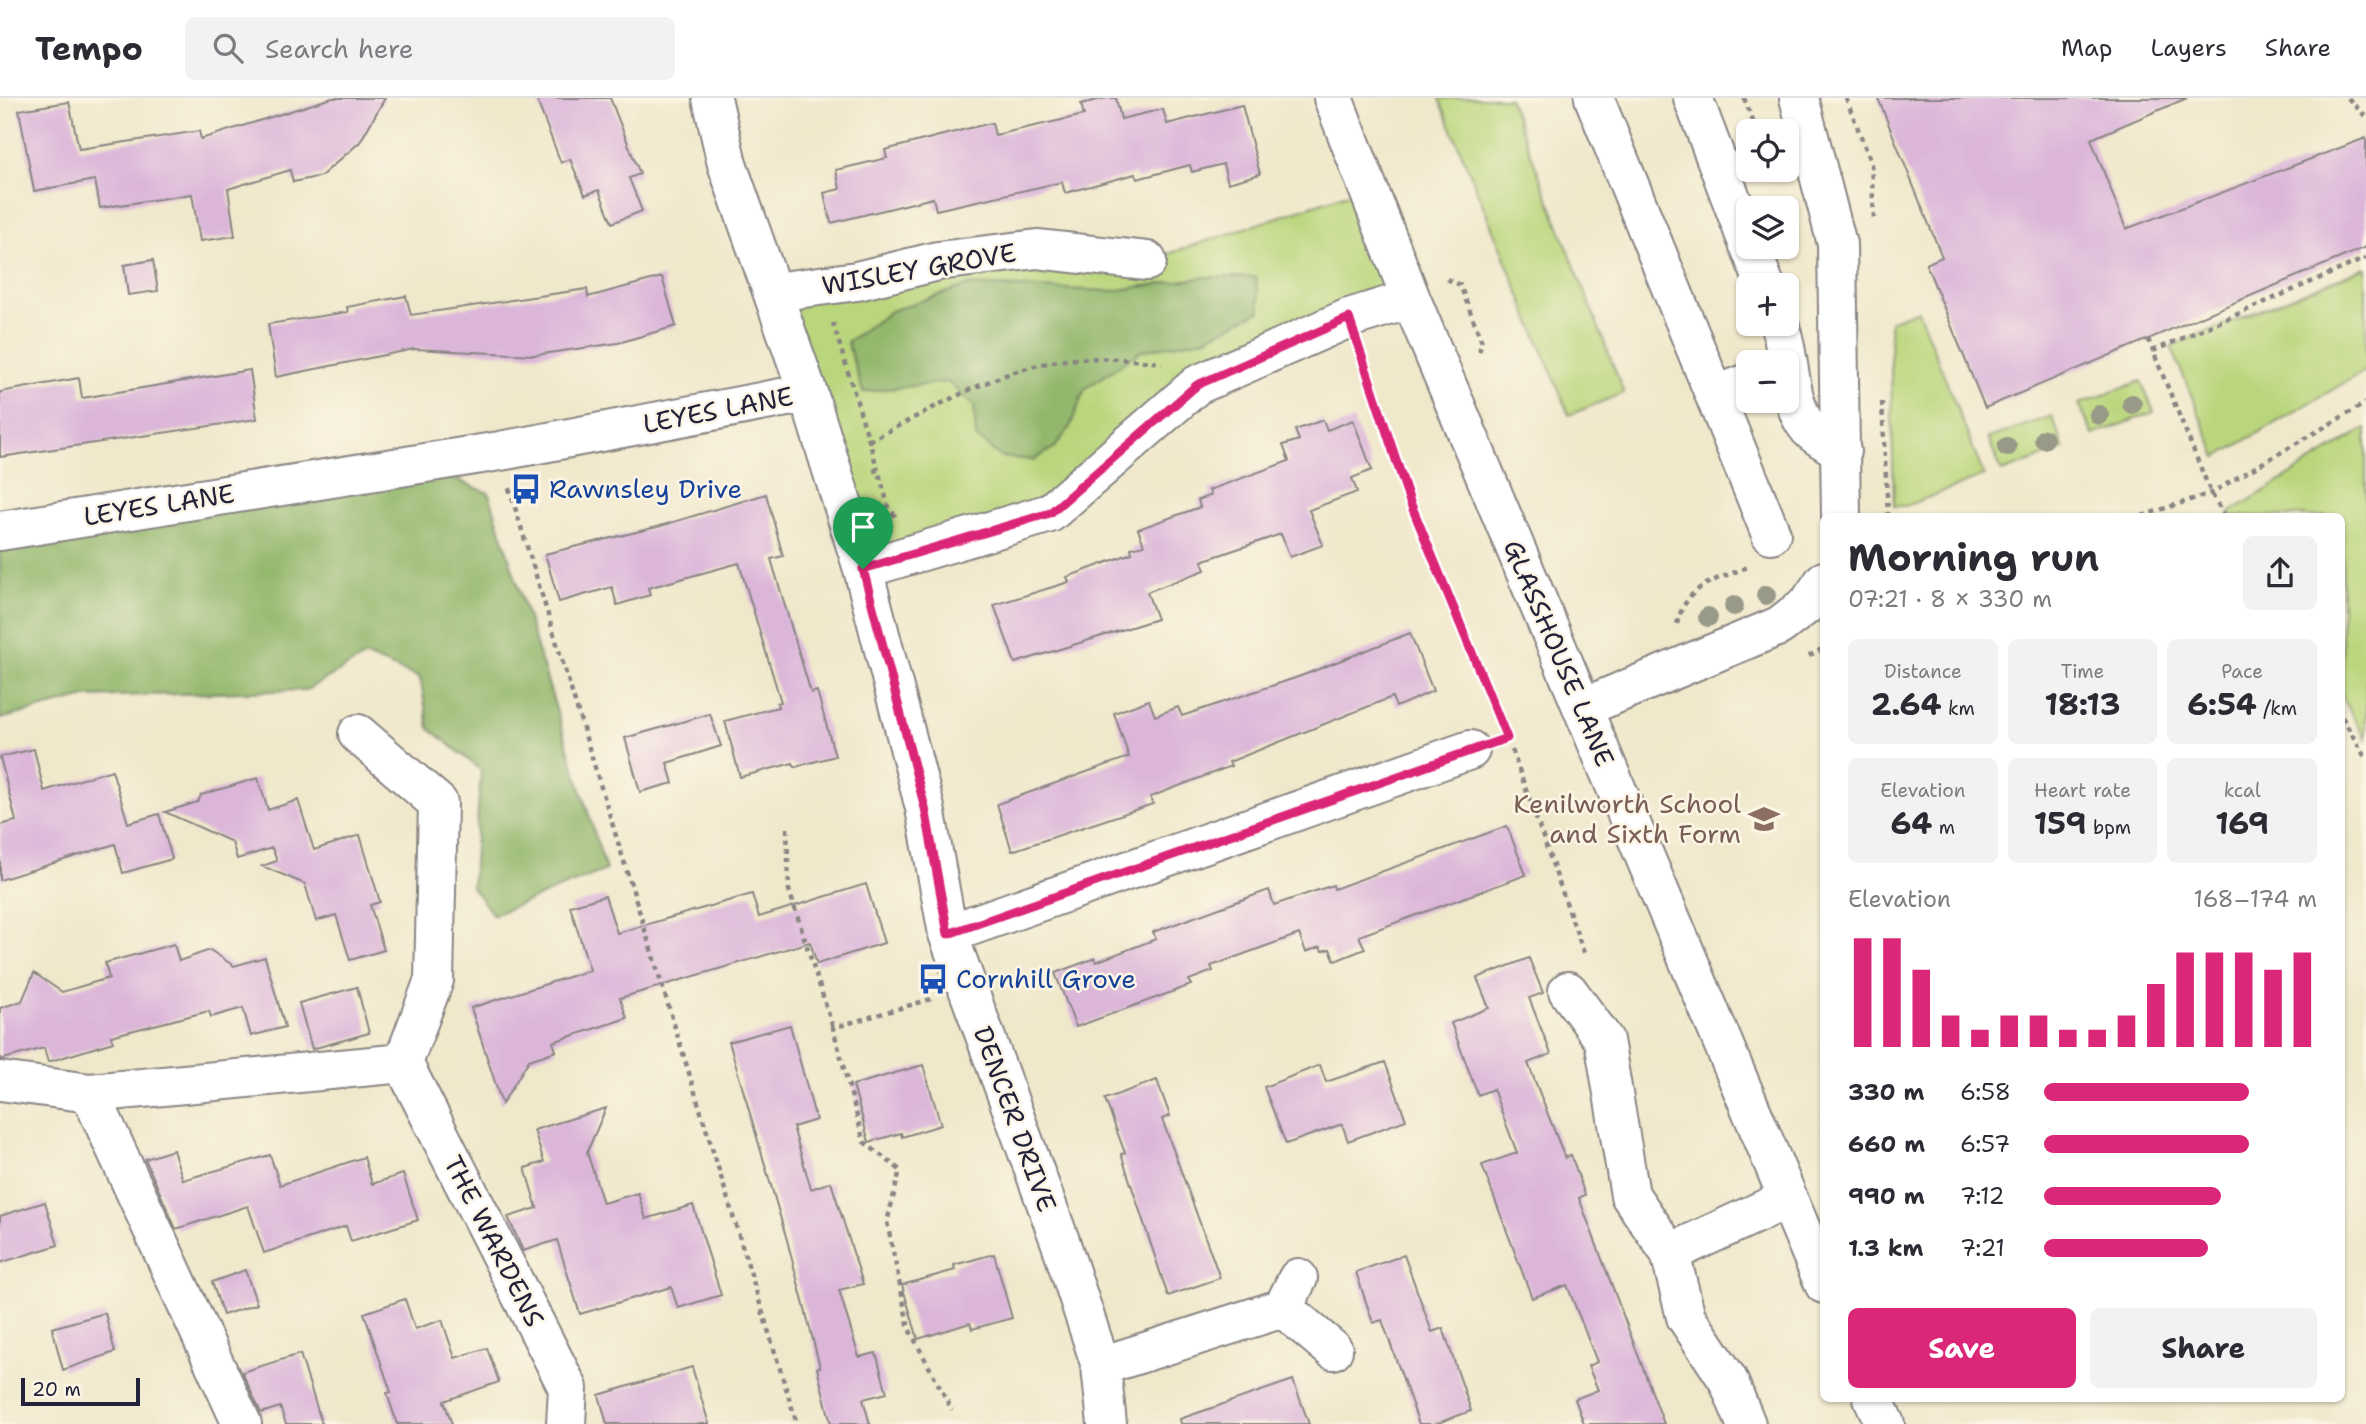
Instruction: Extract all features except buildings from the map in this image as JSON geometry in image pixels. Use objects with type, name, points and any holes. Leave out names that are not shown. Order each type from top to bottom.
[{"type":"street","points":[[712,98],[727,164],[808,393]]},
{"type":"street","name":"GLASSHOUSE LANE","points":[[1333,98],[1424,287],[1582,709],[1820,1275]]},
{"type":"street","points":[[1594,98],[1732,389],[1764,549]]},
{"type":"street","points":[[1693,98],[1736,211]]},
{"type":"street","points":[[1799,98],[1837,244],[1841,513]]},
{"type":"street","name":"WISLEY GROVE","points":[[774,292],[857,281],[938,261],[1037,249],[1147,261]]},
{"type":"street","points":[[863,569],[1050,513],[1197,385],[1424,287]]},
{"type":"street","name":"LEYES LANE","points":[[0,531],[500,451],[808,393],[863,569]]},
{"type":"street","points":[[1799,406],[1809,429],[1841,451]]},
{"type":"street","name":"DENCER DRIVE","points":[[863,569],[925,808],[948,934],[1060,1241],[1101,1366],[1107,1424]]},
{"type":"street","points":[[1582,709],[1779,626],[1809,603],[1820,588]]},
{"type":"street","points":[[0,1081],[90,1093],[404,1063],[434,980],[438,803],[396,763],[358,734]]},
{"type":"street","points":[[948,934],[1471,750]]},
{"type":"street","points":[[1569,992],[1604,1040],[1630,1195],[1670,1253],[1686,1317],[1728,1380],[1746,1424]]},
{"type":"street","name":"THE WARDENS","points":[[404,1063],[568,1388],[566,1424]]},
{"type":"street","points":[[90,1093],[242,1424]]},
{"type":"street","points":[[1670,1253],[1787,1199]]},
{"type":"street","points":[[1101,1366],[1291,1293],[1333,1350]]},
{"type":"street","points":[[1876,1402],[1885,1424]]},
{"type":"path","points":[[1744,98],[1752,119]]},
{"type":"path","points":[[2348,98],[2366,117]]},
{"type":"path","points":[[2153,351],[2366,258]]},
{"type":"path","points":[[1424,287],[1460,285],[1482,342],[1475,363]]},
{"type":"path","points":[[821,286],[878,470]]},
{"type":"path","points":[[1349,318],[1410,502],[1507,738],[1586,954],[1569,992]]},
{"type":"path","points":[[2148,339],[2211,493],[2223,513]]},
{"type":"path","points":[[869,441],[1005,375],[1037,365],[1076,359],[1165,363]]},
{"type":"path","points":[[2151,513],[2211,493],[2366,403]]},
{"type":"path","points":[[500,451],[797,1424]]},
{"type":"path","points":[[1676,630],[1688,596],[1700,586],[1764,549]]},
{"type":"path","points":[[2345,722],[2366,759]]},
{"type":"path","points":[[1471,750],[1507,738]]},
{"type":"path","points":[[787,828],[789,890],[833,1028],[864,1142],[900,1170],[887,1222],[909,1329],[952,1410]]},
{"type":"path","points":[[833,1028],[968,988]]},
{"type":"green space","points":[[1439,98],[1509,98],[1624,393],[1569,415]]},
{"type":"green space","points":[[1368,187],[1411,299],[1197,385],[1050,513],[863,569],[774,292],[938,261],[1147,261]]},
{"type":"green space","points":[[2366,267],[2366,370],[2217,457],[2171,346]]},
{"type":"green space","points":[[1206,277],[1256,277],[1260,311],[1204,339],[1141,351],[1085,389],[1070,427],[1055,447],[1034,460],[1001,457],[976,437],[974,406],[948,382],[863,392],[847,342],[891,311],[969,285],[1111,291]]},
{"type":"green space","points":[[1918,310],[1984,476],[1906,506],[1894,506],[1890,321]]},
{"type":"green space","points":[[2141,381],[2154,412],[2093,435],[2079,404]]},
{"type":"green space","points":[[2052,416],[2064,449],[2002,472],[1988,438]]},
{"type":"green space","points":[[2366,428],[2366,739],[2345,703],[2345,513],[2229,513]]},
{"type":"green space","points":[[442,474],[489,493],[606,870],[493,915],[472,887],[481,770],[429,728],[420,678],[366,656],[306,690],[86,697],[0,719],[0,548]]},
{"type":"place","name":"Rawnsley Drive","points":[[526,489]]},
{"type":"place","name":"Kenilworth School and Sixth Form","points":[[1764,819]]},
{"type":"place","name":"Cornhill Grove","points":[[933,979]]},
{"type":"route","points":[[1349,318],[1410,502],[1507,738],[948,934],[925,808],[863,569],[1050,513],[1197,385],[1349,318]]}]
